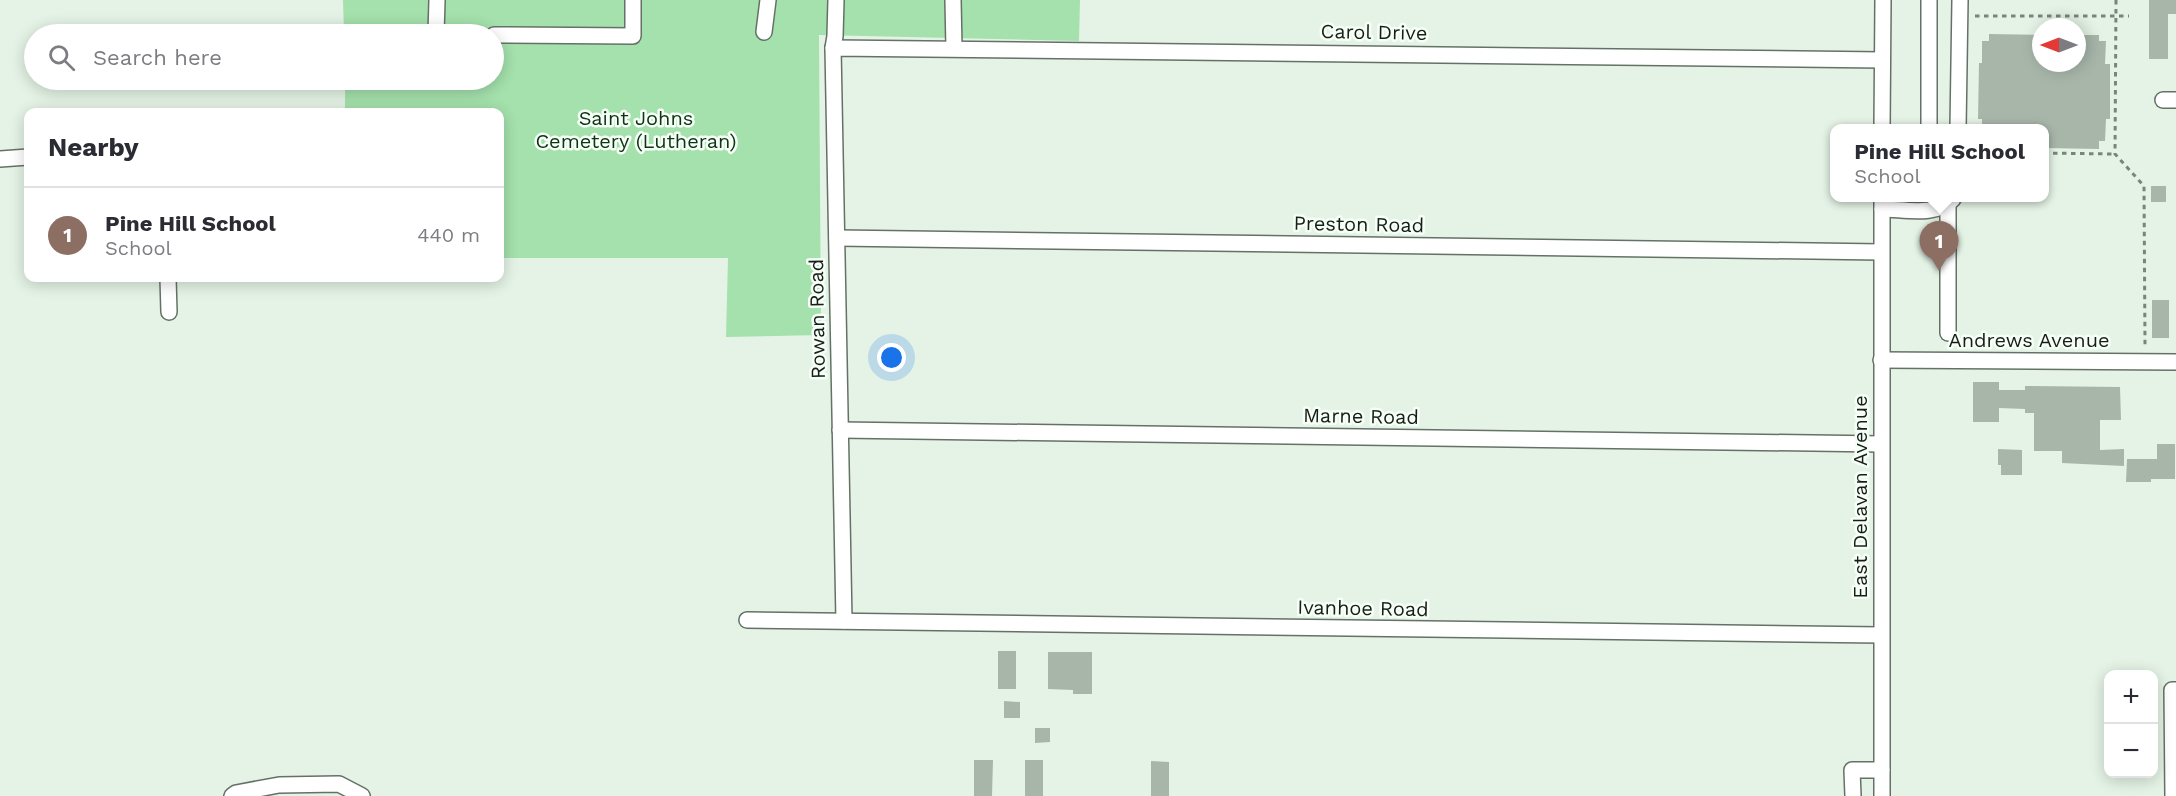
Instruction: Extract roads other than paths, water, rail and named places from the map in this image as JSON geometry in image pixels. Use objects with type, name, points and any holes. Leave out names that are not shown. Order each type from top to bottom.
[{"type":"street","points":[[436,24],[437,0]]},
{"type":"street","points":[[504,35],[633,36],[633,0]]},
{"type":"street","points":[[764,32],[768,0]]},
{"type":"street","name":"Rowan Road","points":[[836,0],[836,36],[832,48],[844,621]]},
{"type":"street","points":[[953,0],[954,48]]},
{"type":"street","points":[[1882,124],[1883,0]]},
{"type":"street","points":[[1929,0],[1929,124]]},
{"type":"street","points":[[1958,124],[1960,0]]},
{"type":"street","name":"Carol Drive","points":[[832,48],[1882,60]]},
{"type":"street","points":[[0,159],[24,157]]},
{"type":"street","points":[[1882,203],[1928,204],[1938,209],[1949,202]]},
{"type":"street","points":[[1948,333],[1951,202]]},
{"type":"street","name":"East Delavan Avenue","points":[[1882,203],[1882,796]]},
{"type":"street","name":"Preston Road","points":[[837,238],[1881,252]]},
{"type":"street","points":[[168,282],[169,312]]},
{"type":"street","name":"Andrews Avenue","points":[[1881,360],[2176,362]]},
{"type":"street","name":"Marne Road","points":[[840,430],[1881,444]]},
{"type":"street","name":"Ivanhoe Road","points":[[747,620],[1881,635]]},
{"type":"street","points":[[2173,796],[2172,690],[2176,690]]},
{"type":"street","points":[[1853,796],[1852,770],[1882,770]]},
{"type":"street","points":[[232,796],[236,793],[279,785],[339,784],[362,796]]},
{"type":"place","name":"Pine Hill School","points":[[1939,271]]},
{"type":"park label","name":"Saint Johns Cemetery (Lutheran)","points":[[636,130]]}]
